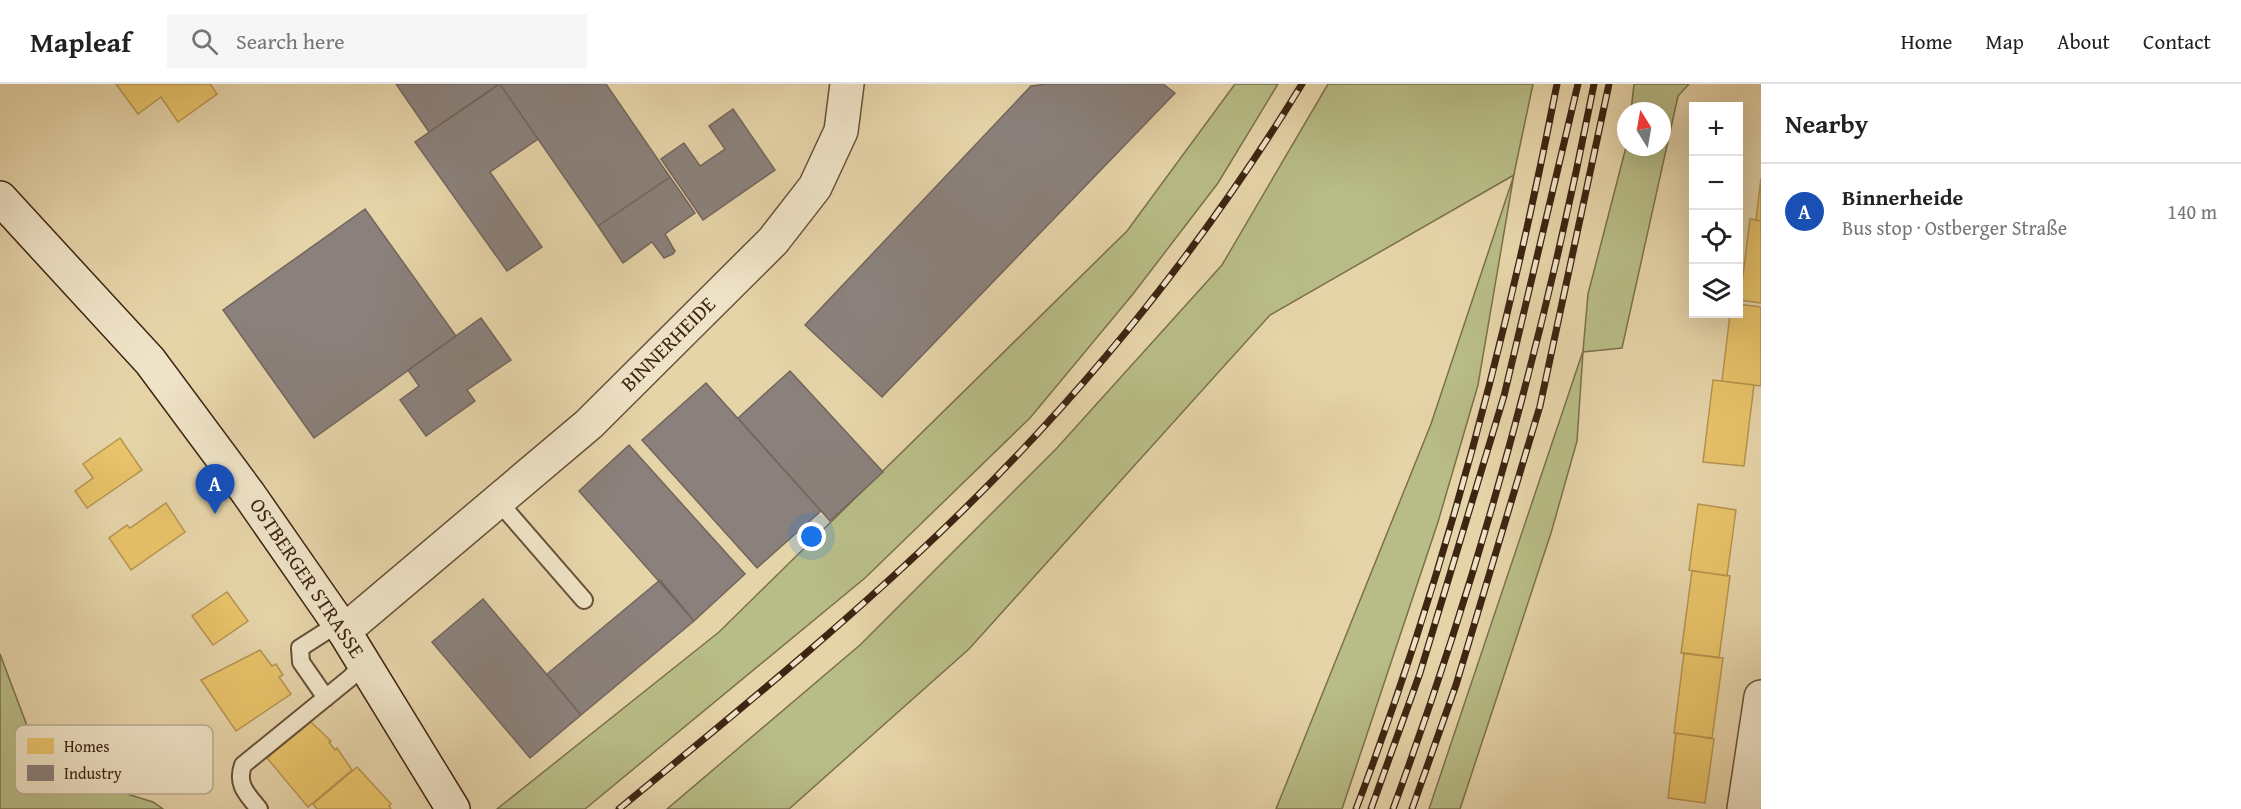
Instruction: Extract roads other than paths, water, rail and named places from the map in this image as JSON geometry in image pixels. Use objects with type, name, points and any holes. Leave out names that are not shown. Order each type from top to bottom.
[{"type":"street","name":"BINNERHEIDE","points":[[342,627],[589,424],[772,241],[815,187],[841,131],[847,84]]},
{"type":"street","name":"OSTBERGER STRASSE","points":[[0,198],[150,361],[248,493],[342,627],[453,809]]},
{"type":"street","points":[[1744,809],[1761,698]]},
{"type":"lane","points":[[498,501],[584,600]]},
{"type":"lane","points":[[326,698],[301,662],[300,648],[342,627]]},
{"type":"lane","points":[[259,809],[241,787],[240,775],[243,765],[326,698],[364,663]]},
{"type":"railway","points":[[619,809],[873,595],[1003,470],[1097,366],[1185,257],[1226,201],[1302,84]]},
{"type":"railway","points":[[1356,809],[1418,632],[1472,451],[1518,268],[1557,84]]},
{"type":"railway","points":[[1371,809],[1420,673],[1504,396],[1578,84]]},
{"type":"railway","points":[[1393,809],[1454,631],[1508,450],[1555,268],[1594,84]]},
{"type":"railway","points":[[1412,809],[1456,685],[1540,406],[1609,84]]},
{"type":"place","name":"Binnerheide","points":[[215,514]]}]
